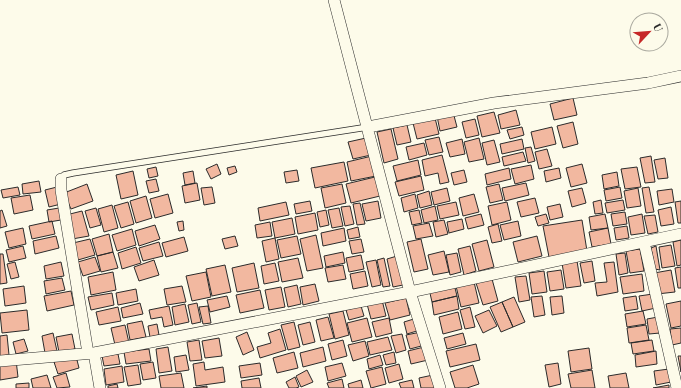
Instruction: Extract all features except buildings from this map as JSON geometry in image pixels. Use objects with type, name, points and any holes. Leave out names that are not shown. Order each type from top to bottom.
[{"type":"street","points":[[334,0],[410,292],[440,388]]},
{"type":"street","points":[[368,127],[494,103],[648,83],[681,76]]},
{"type":"street","points":[[61,178],[61,190],[91,353],[100,388]]},
{"type":"street","points":[[0,361],[91,353],[410,292],[681,234]]},
{"type":"street","points":[[644,242],[677,388]]},
{"type":"lane","points":[[61,178],[64,175],[73,173],[368,127]]}]
